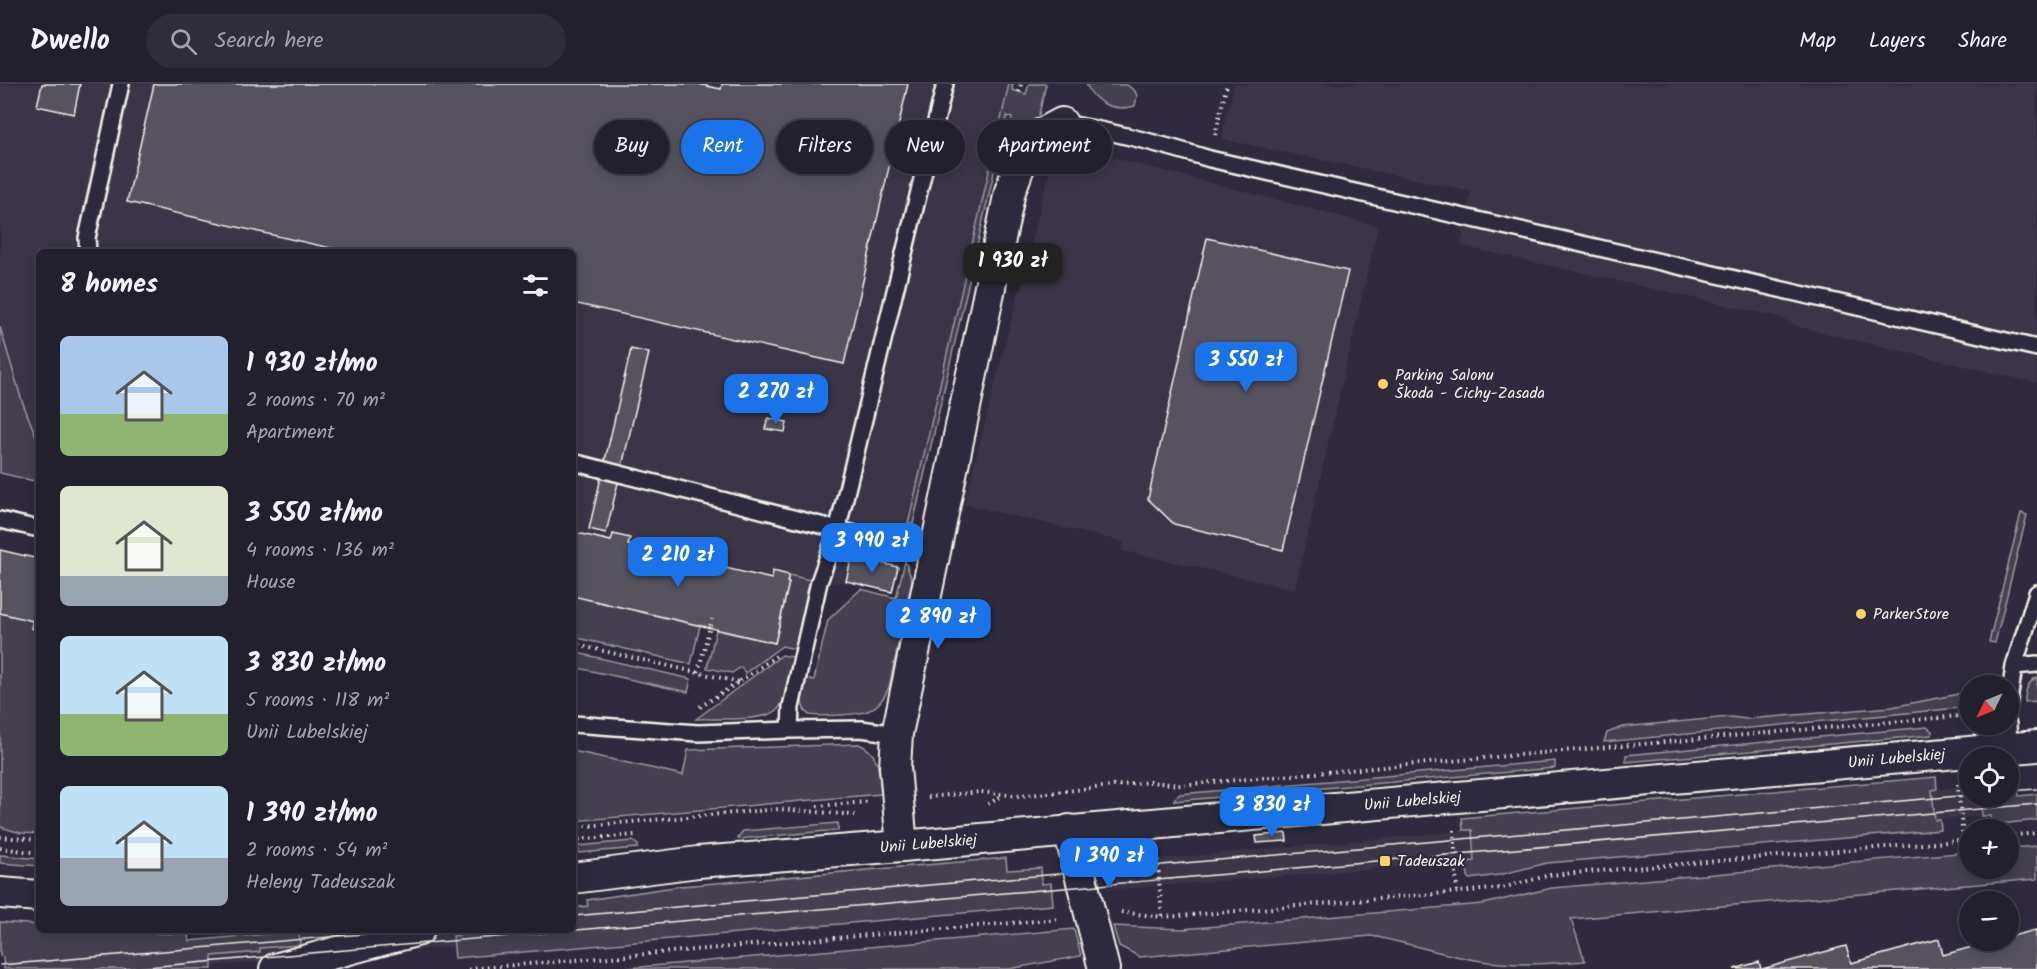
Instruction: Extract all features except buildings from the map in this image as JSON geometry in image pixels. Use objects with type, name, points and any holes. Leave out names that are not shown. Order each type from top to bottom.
[{"type":"street","points":[[902,846],[895,767],[897,734],[1010,191],[1016,174]]},
{"type":"street","name":"Unii Lubelskiej","points":[[576,878],[698,862],[902,846],[2018,740]]},
{"type":"street","points":[[1069,830],[1104,969]]},
{"type":"street","points":[[0,893],[36,896]]},
{"type":"street","points":[[275,969],[408,933]]},
{"type":"lane","points":[[88,249],[87,238],[121,84]]},
{"type":"lane","points":[[790,730],[791,707],[819,582],[837,531],[945,84]]},
{"type":"lane","points":[[1112,131],[1210,159],[2037,348]]},
{"type":"lane","points":[[576,463],[934,554]]},
{"type":"lane","points":[[0,520],[36,528]]},
{"type":"lane","points":[[2013,675],[2037,593]]},
{"type":"lane","points":[[2014,666],[2037,664]]},
{"type":"lane","points":[[576,724],[698,733],[861,729],[897,734]]},
{"type":"path","points":[[1019,92],[1021,84]]},
{"type":"path","points":[[1210,159],[1227,84]]},
{"type":"path","points":[[698,672],[712,619]]},
{"type":"path","points":[[576,645],[739,682]]},
{"type":"path","points":[[697,709],[782,651]]},
{"type":"path","points":[[925,797],[981,792],[1020,796],[1150,782],[1180,785],[1959,716]]},
{"type":"path","points":[[817,806],[869,801]]},
{"type":"path","points":[[576,828],[779,809],[861,816]]},
{"type":"path","points":[[2019,835],[2037,833]]},
{"type":"path","points":[[0,837],[36,840]]},
{"type":"path","points":[[468,969],[1126,912],[1162,917],[1482,890],[1502,888],[1550,875],[1959,841]]},
{"type":"path","points":[[0,848],[36,852]]},
{"type":"shaded area","points":[[0,84],[1009,84],[1001,120],[977,120],[977,174],[988,174],[892,592],[846,581],[827,584],[789,575],[775,643],[576,597],[576,249],[36,249],[36,436],[22,401],[0,327]]},
{"type":"shaded area","points":[[1009,84],[1013,84],[1012,90],[1026,94],[1029,84],[1046,84],[1038,120],[1012,120],[1012,118],[1007,116],[1006,120],[1001,120]]},
{"type":"shaded area","points":[[1086,84],[1127,85],[1135,91],[1137,96],[1135,106],[1120,108],[1106,105],[1094,97]]},
{"type":"shaded area","points":[[1234,84],[2037,84],[2037,383],[1799,327],[1779,317],[1461,246],[1471,191],[1221,139]]},
{"type":"shaded area","points":[[1112,157],[1378,226],[1295,589],[1123,551],[1124,542],[964,504],[1049,174],[1112,174]]},
{"type":"shaded area","points":[[988,174],[994,174],[913,524],[908,524]]},
{"type":"shaded area","points":[[0,327],[22,401],[36,436],[36,481],[0,473]]},
{"type":"shaded area","points":[[2021,513],[2027,515],[1995,643],[1989,642]]},
{"type":"shaded area","points":[[905,561],[912,580],[889,687],[885,696],[875,707],[863,713],[809,715],[803,707],[802,694],[806,679],[814,680],[828,620],[861,589],[896,598]]},
{"type":"shaded area","points":[[789,575],[810,580],[795,649],[782,646],[745,673],[741,667],[732,673],[707,668],[716,630],[775,643]]},
{"type":"shaded area","points":[[576,597],[700,626],[691,664],[576,638]]},
{"type":"shaded area","points":[[0,613],[33,621],[36,626],[36,834],[21,833],[0,827]]},
{"type":"shaded area","points":[[576,653],[691,679],[688,692],[576,668]]},
{"type":"shaded area","points":[[782,655],[793,657],[784,697],[779,708],[773,713],[753,718],[696,719]]},
{"type":"shaded area","points":[[2037,677],[2037,701],[2025,702],[2027,688]]},
{"type":"shaded area","points":[[1959,694],[1959,708],[1604,742],[1607,733],[1622,727],[1730,717],[1747,719],[1892,707]]},
{"type":"shaded area","points":[[1927,727],[1932,731],[1932,735],[1626,762],[1626,755]]},
{"type":"shaded area","points":[[859,744],[871,753],[878,765],[881,794],[576,821],[576,752],[683,775],[688,750]]},
{"type":"shaded area","points":[[1555,761],[1555,768],[1174,801],[1180,794]]},
{"type":"shaded area","points":[[1936,777],[1937,789],[1932,790],[1935,820],[1940,820],[1941,830],[1547,863],[1499,875],[1470,879],[1468,876],[1466,862],[1474,861],[1472,830],[1463,830],[1462,818]]},
{"type":"shaded area","points":[[1959,787],[1959,807],[1982,807],[1982,816],[1935,820],[1932,790]]},
{"type":"shaded area","points":[[2037,794],[2037,820],[2019,822],[2019,819],[1991,819],[1991,816],[1982,816],[1982,807],[2019,807],[2019,796]]},
{"type":"shaded area","points":[[838,823],[838,830],[738,839],[743,831]]},
{"type":"shaded area","points":[[1472,830],[1474,861],[1106,890],[1109,878],[1119,863]]},
{"type":"shaded area","points":[[633,841],[638,848],[579,853],[578,846]]},
{"type":"shaded area","points":[[2037,846],[2037,879],[1571,919],[1585,961],[1530,964],[1489,962],[1371,936],[1140,957],[1119,946],[1113,926],[1182,929],[1483,904],[1552,888],[1959,853],[1959,879],[2019,879],[2019,847]]},
{"type":"shaded area","points":[[0,855],[36,859],[36,866],[0,863]]},
{"type":"shaded area","points":[[1006,858],[1007,870],[1041,868],[1042,884],[1051,883],[1053,905],[455,958],[453,936],[484,933],[576,933],[576,908],[588,906],[587,900],[681,886]]},
{"type":"shaded area","points":[[0,922],[36,925],[36,933],[188,934],[189,941],[299,933],[300,945],[260,948],[260,952],[212,956],[212,969],[4,969],[3,957],[0,956]]},
{"type":"shaded area","points":[[1074,929],[1081,956],[1009,969],[617,969]]},
{"type":"shaded area","points":[[484,933],[453,936],[453,947],[212,966],[211,956],[260,952],[260,948],[300,945],[299,934]]},
{"type":"tram line","points":[[2019,790],[2037,789]]},
{"type":"tram line","points":[[576,916],[1959,796]]},
{"type":"tram line","points":[[576,930],[2037,804]]},
{"type":"tram line","points":[[0,965],[375,933]]},
{"type":"tram line","points":[[125,969],[542,933]]},
{"type":"place","name":"Parking Salonu Škoda - Cichy-Zasada","points":[[1383,384]]},
{"type":"place","name":"ParkerStore","points":[[1861,614]]},
{"type":"place","name":"Tadeuszak","points":[[1385,861]]}]
